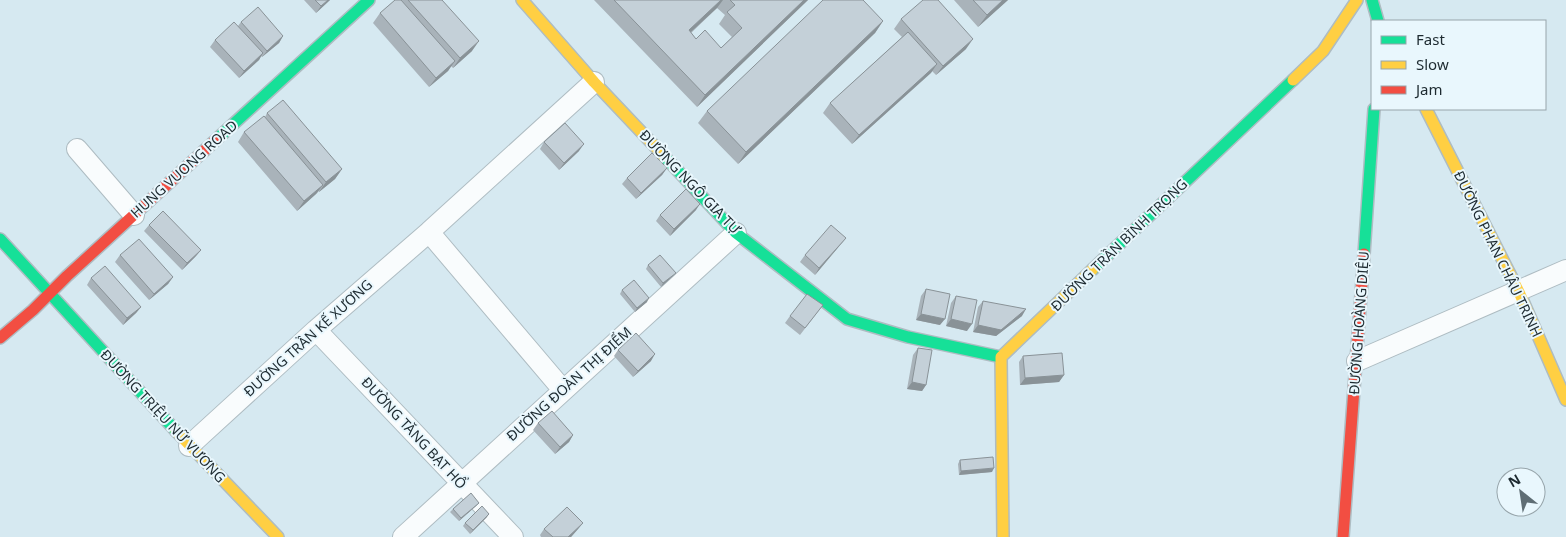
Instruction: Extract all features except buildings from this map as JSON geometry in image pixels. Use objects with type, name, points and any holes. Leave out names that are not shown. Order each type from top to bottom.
[{"type":"street","name":"HUNG VUONG ROAD","points":[[0,338],[33,310],[50,292],[369,0]]},
{"type":"street","name":"ĐƯỜNG NGÔ GIA TỰ","points":[[522,0],[594,82],[736,232],[847,318],[908,337],[1001,357]]},
{"type":"street","name":"ĐƯỜNG TRẦN BÌNH TRỌNG","points":[[1001,357],[1323,51],[1357,0]]},
{"type":"street","points":[[1372,0],[1378,20]]},
{"type":"street","name":"ĐƯỜNG TRẦN KẾ XƯƠNG","points":[[189,446],[594,82]]},
{"type":"street","name":"ĐƯỜNG HOÀNG DIỆU","points":[[1343,537],[1374,110]]},
{"type":"street","name":"ĐƯỜNG PHAN CHÂU TRINH","points":[[1427,110],[1519,292],[1566,400]]},
{"type":"street","points":[[77,150],[134,215]]},
{"type":"street","points":[[428,232],[563,390]]},
{"type":"street","name":"ĐƯỜNG ĐOÀN THỊ ĐIỂM","points":[[403,537],[736,232]]},
{"type":"street","name":"ĐƯỜNG TRIỆU NỮ VƯƠNG","points":[[0,240],[50,292],[189,446],[278,537]]},
{"type":"street","points":[[1357,362],[1566,270]]},
{"type":"street","name":"ĐƯỜNG TĂNG BẠT HỔ","points":[[316,330],[512,537]]},
{"type":"street","points":[[1001,357],[1003,537]]},
{"type":"traffic: fast","points":[[217,139],[369,0]]},
{"type":"traffic: fast","points":[[1372,0],[1378,20]]},
{"type":"traffic: fast","points":[[1093,269],[1293,80]]},
{"type":"traffic: fast","points":[[1364,254],[1374,110]]},
{"type":"traffic: fast","points":[[664,156],[736,233],[847,319],[908,337],[1001,357]]},
{"type":"traffic: fast","points":[[0,239],[176,431]]},
{"type":"traffic: slow","points":[[522,0],[594,82],[664,156]]},
{"type":"traffic: slow","points":[[1293,80],[1323,51],[1357,0]]},
{"type":"traffic: slow","points":[[1427,110],[1519,292],[1566,400]]},
{"type":"traffic: slow","points":[[1003,537],[1001,357],[1093,269]]},
{"type":"traffic: slow","points":[[176,431],[278,537]]},
{"type":"traffic: jam","points":[[0,338],[33,310],[67,276],[217,139]]},
{"type":"traffic: jam","points":[[1343,537],[1364,254]]}]
